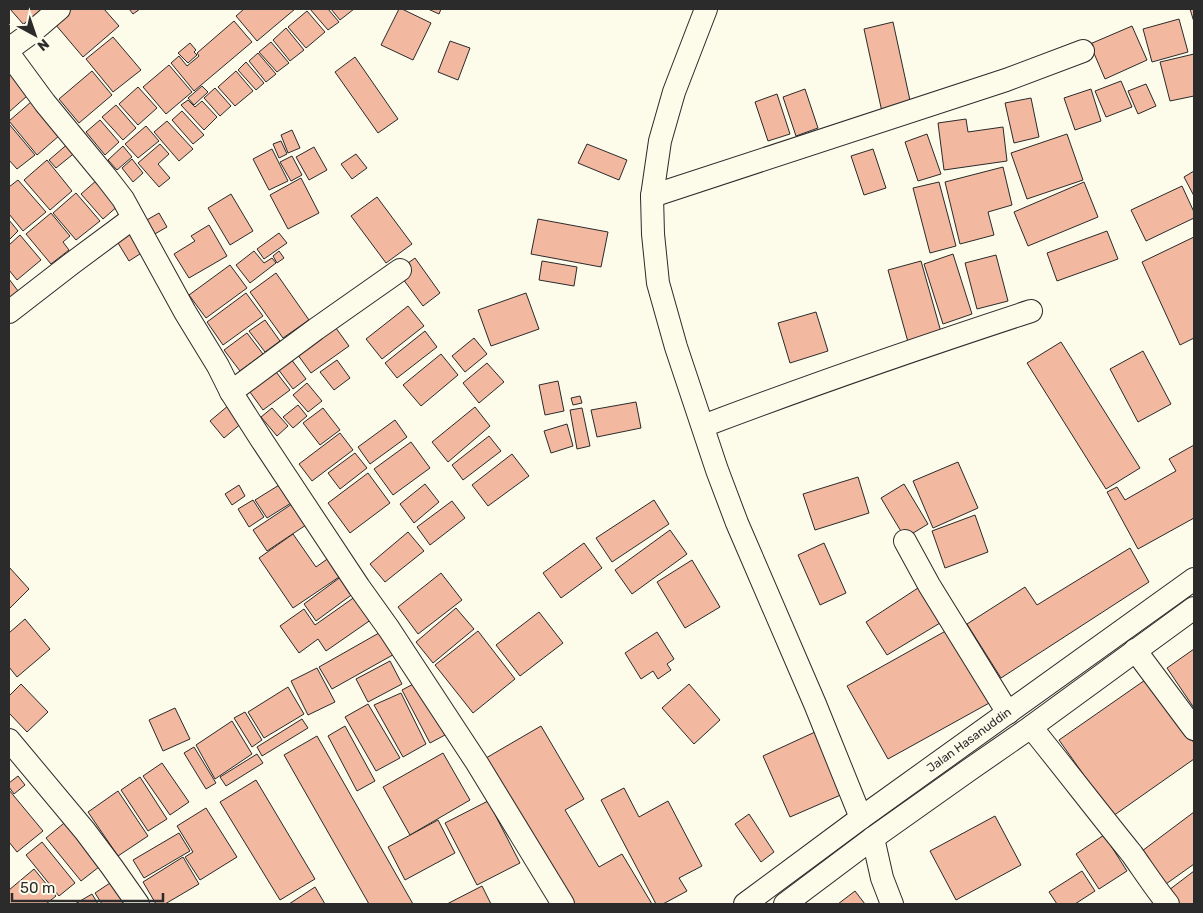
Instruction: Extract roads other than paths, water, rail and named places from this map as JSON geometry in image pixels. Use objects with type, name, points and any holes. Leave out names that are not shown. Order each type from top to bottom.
[{"type":"street","points":[[9,49],[59,9]]},
{"type":"street","points":[[706,9],[674,92],[660,141],[652,196],[653,234],[658,282],[676,347],[717,470],[737,523],[862,818]]},
{"type":"street","points":[[652,196],[1006,80],[1082,51]]},
{"type":"street","points":[[9,54],[39,95],[123,199],[231,392],[477,763],[563,904]]},
{"type":"street","points":[[9,312],[133,218]]},
{"type":"street","points":[[231,392],[400,270]]},
{"type":"street","points":[[703,426],[809,386],[1031,311]]},
{"type":"street","points":[[905,541],[929,585],[1008,713]]},
{"type":"street","name":"Jalan Hasanuddin","points":[[745,904],[1194,579]]},
{"type":"street","name":"Jalan Hasanuddin","points":[[785,904],[873,838],[1031,727],[1194,608]]},
{"type":"street","points":[[1135,650],[1194,729]]},
{"type":"street","points":[[1031,727],[1136,860],[1168,904]]},
{"type":"street","points":[[9,740],[85,832],[138,904]]},
{"type":"street","points":[[873,838],[882,878],[892,904]]}]
